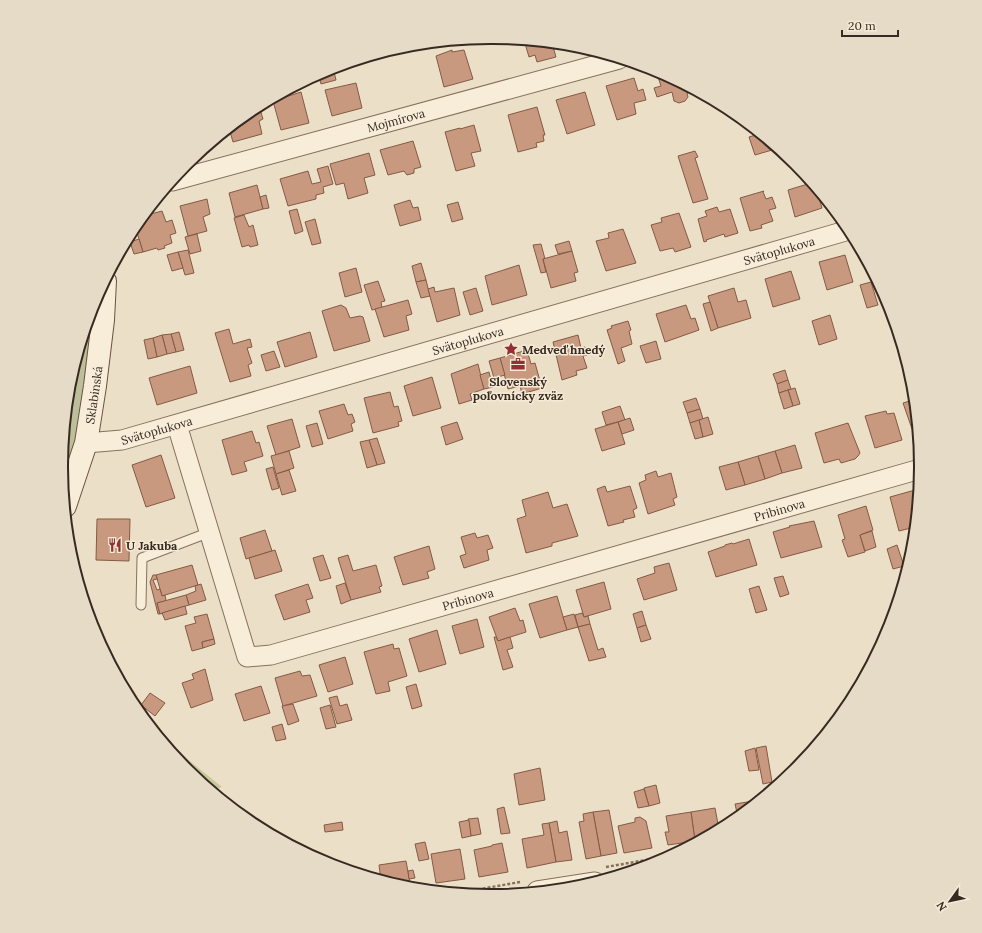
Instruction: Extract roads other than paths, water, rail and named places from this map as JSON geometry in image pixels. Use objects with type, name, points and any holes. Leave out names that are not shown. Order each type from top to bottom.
[{"type":"street","name":"Mojmírova","points":[[182,178],[611,61]]},
{"type":"street","name":"Svätoplukova","points":[[86,443],[122,440],[177,425],[842,232]]},
{"type":"street","name":"Sklabinská","points":[[69,494],[86,443],[95,386],[105,296]]},
{"type":"street","name":"Pribinova","points":[[177,425],[247,657],[272,655],[914,471]]},
{"type":"lane","points":[[141,605],[142,558],[210,532]]},
{"type":"place","name":"Medveď hnedý","points":[[511,349]]},
{"type":"place","name":"Slovenský poľovnícky zväz","points":[[518,364]]},
{"type":"place","name":"U Jakuba","points":[[115,545]]}]
